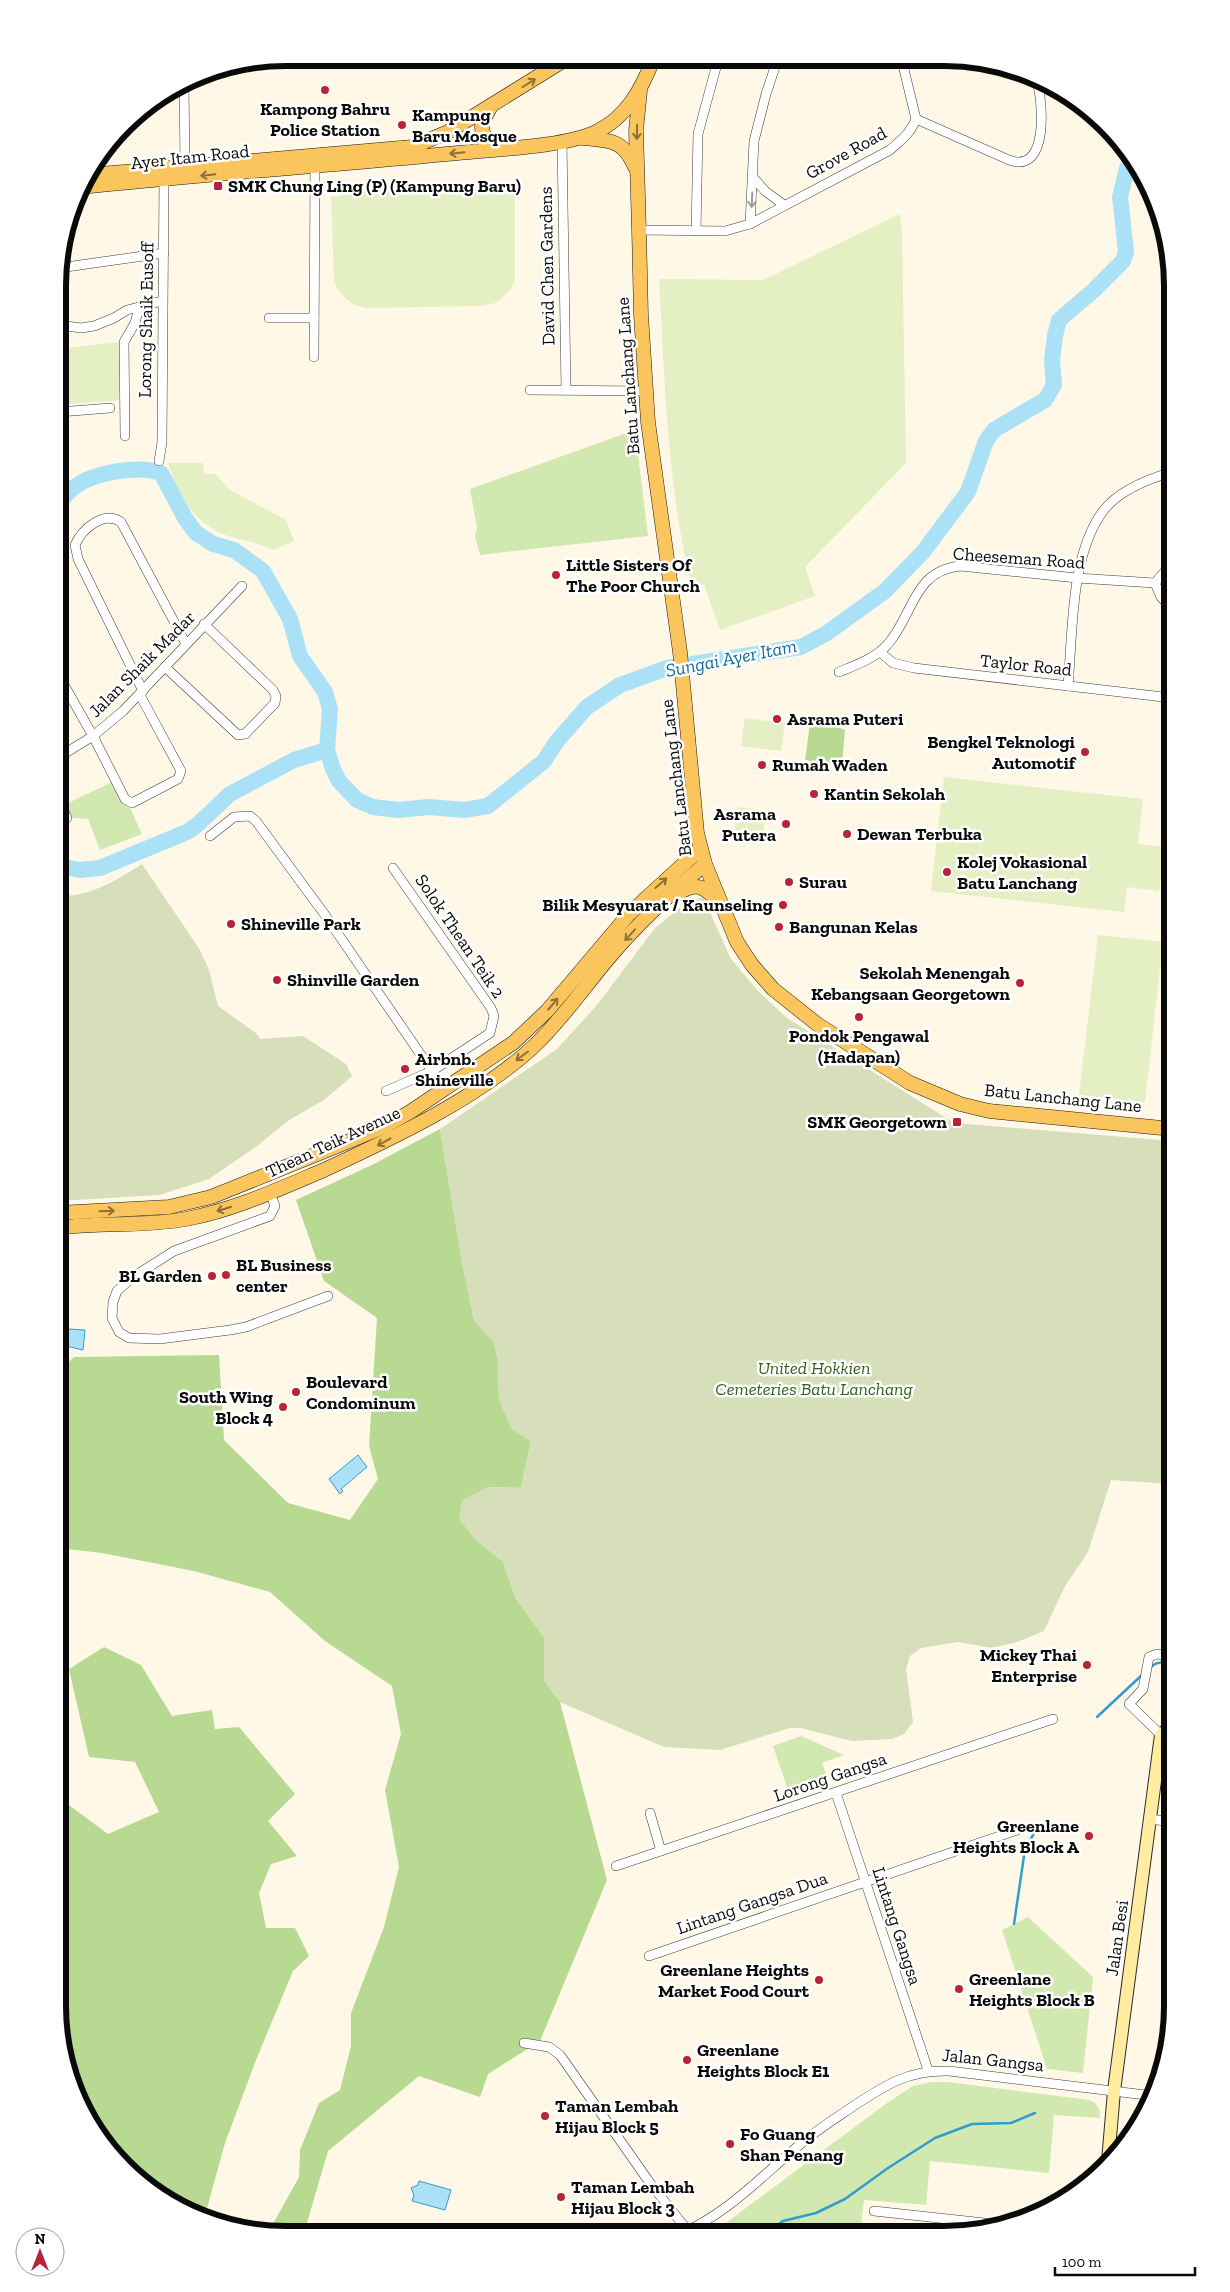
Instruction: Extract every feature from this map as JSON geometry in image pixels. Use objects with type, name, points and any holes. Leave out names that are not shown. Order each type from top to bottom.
[{"type":"main road","name":"Ayer Itam Road","points":[[97,174],[185,165],[412,147],[434,139],[491,107],[555,66]]},
{"type":"main road","name":"Ayer Itam Road","points":[[91,186],[523,146],[581,138],[608,125],[626,109],[640,91],[650,66]]},
{"type":"main road","name":"Batu Lanchang Lane","points":[[640,91],[636,130],[648,422],[680,652],[700,850],[737,942],[752,965],[773,989],[817,1024],[910,1082],[960,1104],[989,1111],[1164,1128]]},
{"type":"main road","points":[[491,107],[482,124],[484,135],[493,142],[523,146]]},
{"type":"main road","name":"Batu Lanchang Lane","points":[[581,138],[613,141],[622,146],[629,153],[638,172]]},
{"type":"main road","name":"Thean Teik Avenue","points":[[66,1213],[162,1207],[211,1197],[385,1126],[492,1059],[524,1034],[547,1011],[628,914],[700,850]]},
{"type":"main road","name":"Thean Teik Avenue","points":[[66,1228],[156,1223],[206,1215],[270,1193],[376,1146],[463,1097],[532,1048],[555,1025],[614,952],[664,900],[705,864]]},
{"type":"main road","points":[[664,900],[688,888],[698,886],[706,888],[721,904]]},
{"type":"main road","points":[[211,1197],[256,1188],[264,1188],[270,1193],[274,1180],[313,1161],[323,1152]]},
{"type":"street","points":[[696,231],[698,134],[716,66]]},
{"type":"street","points":[[750,224],[756,133],[775,66]]},
{"type":"street","points":[[903,66],[916,119],[1015,163],[1024,162],[1032,156],[1035,150],[1043,118],[1039,88]]},
{"type":"street","points":[[184,92],[185,165]]},
{"type":"street","name":"Grove Road","points":[[639,230],[725,231],[750,224],[890,150],[907,136],[916,119]]},
{"type":"street","name":"David Chen Gardens","points":[[562,141],[566,390]]},
{"type":"street","points":[[314,357],[315,164]]},
{"type":"street","points":[[752,176],[765,191],[784,205]]},
{"type":"street","name":"Lorong Shaik Eusoff","points":[[160,461],[162,442],[164,178]]},
{"type":"street","points":[[67,267],[164,253]]},
{"type":"street","points":[[66,327],[81,328],[94,326],[114,318],[127,310],[162,301]]},
{"type":"street","points":[[125,436],[124,342],[135,323],[139,306]]},
{"type":"street","points":[[269,318],[314,318]]},
{"type":"street","points":[[530,390],[646,391]]},
{"type":"street","points":[[66,411],[110,408]]},
{"type":"street","points":[[1068,686],[1077,578],[1085,543],[1104,510],[1139,483],[1164,475]]},
{"type":"street","points":[[66,688],[128,802],[136,803],[178,779],[180,767],[142,693],[75,550],[75,544],[81,534],[92,524],[110,517],[117,519],[125,526],[186,644]]},
{"type":"street","name":"Cheeseman Road","points":[[839,672],[880,652],[896,634],[923,584],[940,571],[960,566],[1077,578],[1156,583]]},
{"type":"street","points":[[1164,573],[1156,583],[1160,597],[1164,601]]},
{"type":"street","name":"Jalan Shaik Madar","points":[[66,753],[93,736],[142,693],[204,624],[242,586]]},
{"type":"street","points":[[165,667],[238,735],[245,734],[275,703],[276,696],[273,690],[204,624]]},
{"type":"street","name":"Taylor Road","points":[[880,652],[893,662],[914,668],[1164,697]]},
{"type":"street","points":[[210,836],[234,816],[250,816],[256,821],[324,915],[445,1090]]},
{"type":"street","name":"Solok Thean Teik 2","points":[[393,868],[491,1008],[494,1016],[490,1033],[432,1071]]},
{"type":"street","points":[[386,1091],[432,1071]]},
{"type":"street","points":[[270,1193],[275,1206],[270,1216],[174,1251],[123,1285],[113,1302],[111,1312],[114,1324],[119,1332],[130,1338],[182,1338],[246,1327],[328,1296]]},
{"type":"street","points":[[1162,1735],[1128,1704],[1141,1693],[1149,1657],[1152,1655],[1164,1656]]},
{"type":"street","name":"Lorong Gangsa","points":[[616,1866],[1053,1719]]},
{"type":"street","name":"Jalan Besi","points":[[1109,2151],[1114,2091],[1162,1735]]},
{"type":"street","name":"Lintang Gangsa","points":[[836,1792],[928,2070]]},
{"type":"street","points":[[650,1813],[661,1851]]},
{"type":"street","points":[[1150,1819],[1164,1821]]},
{"type":"street","name":"Lintang Gangsa Dua","points":[[649,1956],[1023,1828]]},
{"type":"street","points":[[524,2043],[549,2047],[560,2055],[680,2226]]},
{"type":"street","name":"Jalan Gangsa","points":[[695,2226],[728,2207],[808,2138],[871,2094],[907,2075],[928,2070],[949,2071],[1145,2095]]},
{"type":"street","points":[[874,2211],[982,2223]]},
{"type":"green space","points":[[515,183],[515,280],[510,290],[496,303],[480,306],[366,308],[360,307],[343,296],[334,282],[331,196],[341,196],[341,189]]},
{"type":"green space","points":[[900,214],[906,463],[805,567],[815,596],[720,630],[704,584],[692,588],[677,512],[668,435],[659,279],[763,280]]},
{"type":"green space","points":[[119,342],[119,400],[66,404],[66,348]]},
{"type":"green space","points":[[635,430],[648,536],[480,555],[475,536],[477,528],[470,489]]},
{"type":"green space","points":[[168,463],[203,463],[204,474],[215,474],[230,490],[286,520],[294,541],[273,550],[216,531],[197,517],[189,507],[177,486]]},
{"type":"green space","points":[[811,716],[845,730],[842,765],[805,760]]},
{"type":"green space","points":[[745,718],[785,723],[781,751],[741,746]]},
{"type":"green space","points":[[944,777],[1143,799],[1138,844],[1164,847],[1159,891],[1127,887],[1124,912],[931,891]]},
{"type":"green space","points":[[112,782],[123,803],[130,808],[142,834],[100,850],[88,819],[71,818],[66,809],[66,804]]},
{"type":"green space","points":[[738,807],[766,811],[763,834],[735,830]]},
{"type":"green space","points":[[142,864],[200,950],[209,970],[218,1006],[257,1034],[260,1039],[303,1036],[346,1064],[352,1076],[324,1100],[289,1120],[257,1146],[209,1179],[159,1195],[66,1201],[66,896],[92,891]]},
{"type":"green space","name":"United Hokkien Cemeteries Batu Lanchang","points":[[703,897],[731,959],[758,991],[787,1018],[954,1123],[1164,1140],[1164,1483],[1111,1480],[1088,1552],[1065,1586],[1044,1631],[1017,1642],[992,1648],[958,1642],[921,1648],[910,1656],[906,1669],[913,1722],[904,1734],[892,1739],[852,1741],[801,1728],[790,1728],[720,1750],[664,1747],[560,1702],[544,1680],[544,1637],[516,1599],[503,1562],[473,1537],[459,1519],[462,1500],[487,1487],[521,1488],[531,1441],[511,1429],[499,1400],[498,1360],[494,1342],[474,1321],[462,1262],[440,1129],[557,1049],[597,1005],[655,928],[687,902]]},
{"type":"green space","points":[[1098,935],[1163,942],[1145,1102],[1079,1095]]},
{"type":"green space","points":[[440,1129],[462,1262],[474,1320],[494,1342],[498,1360],[499,1400],[531,1441],[521,1488],[487,1487],[473,1537],[503,1562],[516,1599],[544,1637],[544,1680],[560,1702],[607,1880],[540,2041],[488,2074],[480,2097],[419,2076],[328,2151],[306,2226],[272,2225],[299,2177],[300,2150],[319,2103],[340,2090],[351,2046],[351,2013],[384,1927],[399,1867],[385,1790],[401,1734],[392,1686],[325,1641],[270,1592],[194,1571],[102,1553],[66,1549],[66,1364],[74,1357],[219,1355],[224,1440],[288,1503],[350,1520],[378,1479],[369,1446],[377,1318],[324,1281],[296,1200],[374,1164]]},
{"type":"green space","points":[[104,1647],[141,1665],[172,1716],[212,1710],[215,1729],[239,1727],[295,1794],[268,1821],[297,1856],[271,1864],[259,1893],[266,1928],[295,1928],[309,1956],[293,1971],[256,2060],[225,2143],[206,2211],[164,2189],[141,2171],[121,2151],[103,2128],[89,2103],[78,2077],[70,2049],[66,2006],[66,1803],[108,1834],[159,1812],[135,1762],[89,1757],[69,1669]]},
{"type":"green space","points":[[801,1736],[844,1755],[822,1763],[829,1782],[790,1796],[773,1746]]},
{"type":"green space","points":[[1028,1917],[1093,1977],[1083,2073],[1047,2069],[1002,1930]]},
{"type":"green space","points":[[931,2082],[948,2082],[1089,2100],[1098,2107],[1100,2118],[1054,2115],[1049,2173],[930,2161],[926,2205],[864,2200],[861,2226],[722,2226],[887,2103],[913,2086]]},
{"type":"water","points":[[68,1329],[85,1330],[83,1350],[66,1346],[66,1334],[68,1333]]},
{"type":"water","points":[[358,1455],[367,1467],[341,1489],[343,1491],[340,1494],[329,1479]]},
{"type":"water","points":[[419,2181],[451,2190],[445,2210],[412,2201],[414,2195],[411,2188],[418,2185]]},
{"type":"waterway","name":"Sungai Ayer Itam","points":[[66,495],[81,483],[103,474],[128,470],[161,473],[185,518],[195,532],[213,544],[234,550],[263,571],[290,619],[300,656],[325,692],[330,709],[327,750],[339,781],[357,800],[373,807],[398,810],[429,807],[464,810],[488,806],[544,761],[557,741],[587,707],[620,685],[667,668],[801,647],[827,633],[885,591],[923,552],[968,492],[986,441],[994,430],[1045,400],[1054,385],[1052,360],[1059,320],[1094,290],[1123,261],[1126,252],[1120,197],[1129,167]]},
{"type":"waterway","points":[[66,867],[80,870],[100,868],[187,832],[230,794],[294,760],[327,750]]},
{"type":"waterway","points":[[1151,1667],[1161,1662],[1164,1663]]},
{"type":"waterway","points":[[1097,1717],[1143,1674]]},
{"type":"waterway","points":[[1014,1924],[1025,1849],[1036,1830]]},
{"type":"waterway","points":[[776,2226],[783,2221],[816,2213],[845,2199],[888,2168],[935,2138],[972,2124],[1011,2123],[1035,2113]]},
{"type":"place","name":"Kampong Bahru Police Station","points":[[325,90]]},
{"type":"place","name":"Kampung Baru Mosque","points":[[402,125]]},
{"type":"place","name":"SMK Chung Ling (P) (Kampung Baru)","points":[[218,186]]},
{"type":"place","name":"Little Sisters Of The Poor Church","points":[[556,575]]},
{"type":"place","name":"Asrama Puteri","points":[[777,719]]},
{"type":"place","name":"Bengkel Teknologi Automotif","points":[[1085,752]]},
{"type":"place","name":"Rumah Waden","points":[[762,765]]},
{"type":"place","name":"Kantin Sekolah","points":[[814,794]]},
{"type":"place","name":"Asrama Putera","points":[[786,824]]},
{"type":"place","name":"Dewan Terbuka","points":[[847,834]]},
{"type":"place","name":"Kolej Vokasional Batu Lanchang","points":[[947,872]]},
{"type":"place","name":"Surau","points":[[789,882]]},
{"type":"place","name":"Bilik Mesyuarat / Kaunseling","points":[[783,905]]},
{"type":"place","name":"Shineville Park","points":[[231,924]]},
{"type":"place","name":"Bangunan Kelas","points":[[779,927]]},
{"type":"place","name":"Shinville Garden","points":[[277,980]]},
{"type":"place","name":"Sekolah Menengah Kebangsaan Georgetown","points":[[1020,983]]},
{"type":"place","name":"Pondok Pengawal (Hadapan)","points":[[859,1017]]},
{"type":"place","name":"Airbnb. Shineville","points":[[405,1069]]},
{"type":"place","name":"SMK Georgetown","points":[[957,1122]]},
{"type":"place","name":"BL Business center","points":[[226,1275]]},
{"type":"place","name":"BL Garden","points":[[212,1276]]},
{"type":"place","name":"Boulevard Condominum","points":[[296,1392]]},
{"type":"place","name":"South Wing Block 4","points":[[283,1407]]},
{"type":"place","name":"Mickey Thai Enterprise","points":[[1087,1665]]},
{"type":"place","name":"Greenlane Heights Block A","points":[[1089,1836]]},
{"type":"place","name":"Greenlane Heights Market Food Court","points":[[819,1980]]},
{"type":"place","name":"Greenlane Heights Block B","points":[[959,1989]]},
{"type":"place","name":"Greenlane Heights Block E1","points":[[687,2060]]},
{"type":"place","name":"Taman Lembah Hijau Block 5","points":[[545,2116]]},
{"type":"place","name":"Fo Guang Shan Penang","points":[[730,2144]]},
{"type":"place","name":"Taman Lembah Hijau Block 3","points":[[561,2197]]}]
